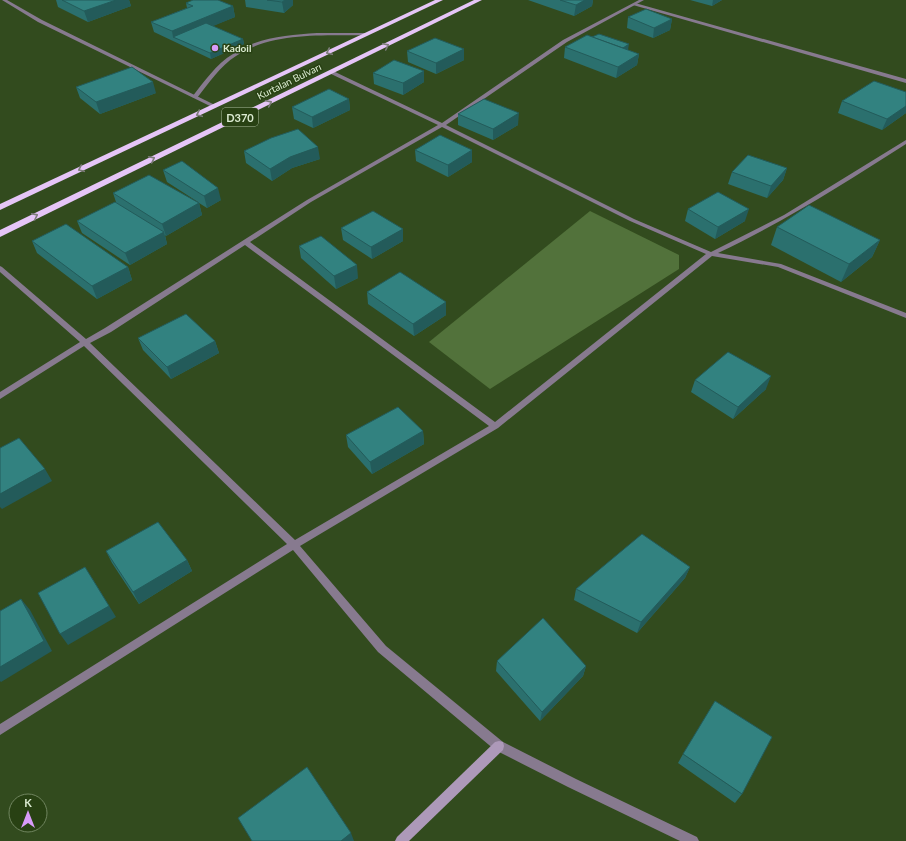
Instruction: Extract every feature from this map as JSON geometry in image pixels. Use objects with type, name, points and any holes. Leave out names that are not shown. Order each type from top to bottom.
[{"type":"highway","name":"Kurtalan Bulvarı","points":[[0,207],[440,0]]},
{"type":"highway","name":"Kurtalan Bulvarı","points":[[0,234],[479,0]]},
{"type":"street","points":[[4,0],[40,21],[214,106]]},
{"type":"street","points":[[0,396],[85,342],[108,330],[309,201],[442,125],[565,41],[642,0]]},
{"type":"street","points":[[635,4],[906,81]]},
{"type":"street","points":[[195,96],[212,74],[235,54],[264,41],[300,35],[367,34]]},
{"type":"street","points":[[331,72],[442,125],[632,220],[711,254],[779,265],[906,316]]},
{"type":"street","points":[[0,730],[294,545],[495,426],[711,254],[747,238],[844,181],[906,142]]},
{"type":"street","points":[[246,242],[495,426]]},
{"type":"street","points":[[0,268],[85,342],[294,545],[382,649],[499,746],[693,841]]},
{"type":"street","points":[[401,841],[499,746]]},
{"type":"green space","points":[[590,211],[679,255],[679,269],[490,389],[429,342]]},
{"type":"building","points":[[62,0],[116,0],[84,11]]},
{"type":"building","points":[[193,0],[218,0],[233,6],[172,31],[151,22],[193,6],[186,3]]},
{"type":"building","points":[[267,0],[285,0],[282,2]]},
{"type":"building","points":[[560,0],[585,0],[576,5]]},
{"type":"building","points":[[646,9],[672,19],[654,28],[628,17]]},
{"type":"building","points":[[206,23],[243,39],[210,53],[173,37]]},
{"type":"building","points":[[599,34],[629,44],[623,48],[592,37]]},
{"type":"building","points":[[587,35],[639,54],[618,67],[565,47]]},
{"type":"building","points":[[435,38],[464,49],[436,63],[407,51]]},
{"type":"building","points":[[394,60],[424,71],[403,83],[373,73]]},
{"type":"building","points":[[132,67],[153,82],[96,102],[76,87]]},
{"type":"building","points":[[874,81],[906,92],[906,106],[887,119],[842,101]]},
{"type":"building","points":[[329,89],[349,99],[312,117],[292,107]]},
{"type":"building","points":[[484,99],[519,113],[493,129],[458,114]]},
{"type":"building","points":[[298,129],[318,147],[290,157],[270,169],[244,151],[271,138]]},
{"type":"building","points":[[440,135],[472,150],[448,165],[415,150]]},
{"type":"building","points":[[748,155],[787,168],[771,186],[732,172]]},
{"type":"building","points":[[182,161],[218,188],[204,196],[163,170]]},
{"type":"building","points":[[149,175],[199,203],[162,224],[113,193]]},
{"type":"building","points":[[718,192],[749,209],[718,227],[688,209]]},
{"type":"building","points":[[115,202],[164,232],[125,253],[77,221]]},
{"type":"building","points":[[809,205],[880,240],[849,264],[777,227]]},
{"type":"building","points":[[373,211],[403,229],[371,247],[341,228]]},
{"type":"building","points":[[66,224],[128,267],[92,286],[32,241]]},
{"type":"building","points":[[321,236],[357,265],[334,276],[299,246]]},
{"type":"building","points":[[400,272],[446,302],[413,324],[367,292]]},
{"type":"building","points":[[186,314],[215,341],[167,367],[138,338]]},
{"type":"building","points":[[728,352],[771,376],[738,407],[695,380]]},
{"type":"building","points":[[398,407],[423,431],[370,462],[346,435]]},
{"type":"building","points":[[19,438],[45,469],[0,494],[0,448]]},
{"type":"building","points":[[158,522],[187,560],[133,592],[106,551]]},
{"type":"building","points":[[642,534],[690,567],[641,622],[576,589]]},
{"type":"building","points":[[85,567],[109,606],[60,634],[38,593]]},
{"type":"building","points":[[21,599],[44,641],[0,667],[0,611]]},
{"type":"building","points":[[543,618],[586,666],[542,712],[497,661]]},
{"type":"building","points":[[715,701],[772,737],[742,794],[683,754]]},
{"type":"building","points":[[307,767],[351,833],[341,841],[252,841],[238,818]]},
{"type":"place","name":"Kadoil","points":[[215,48]]}]
